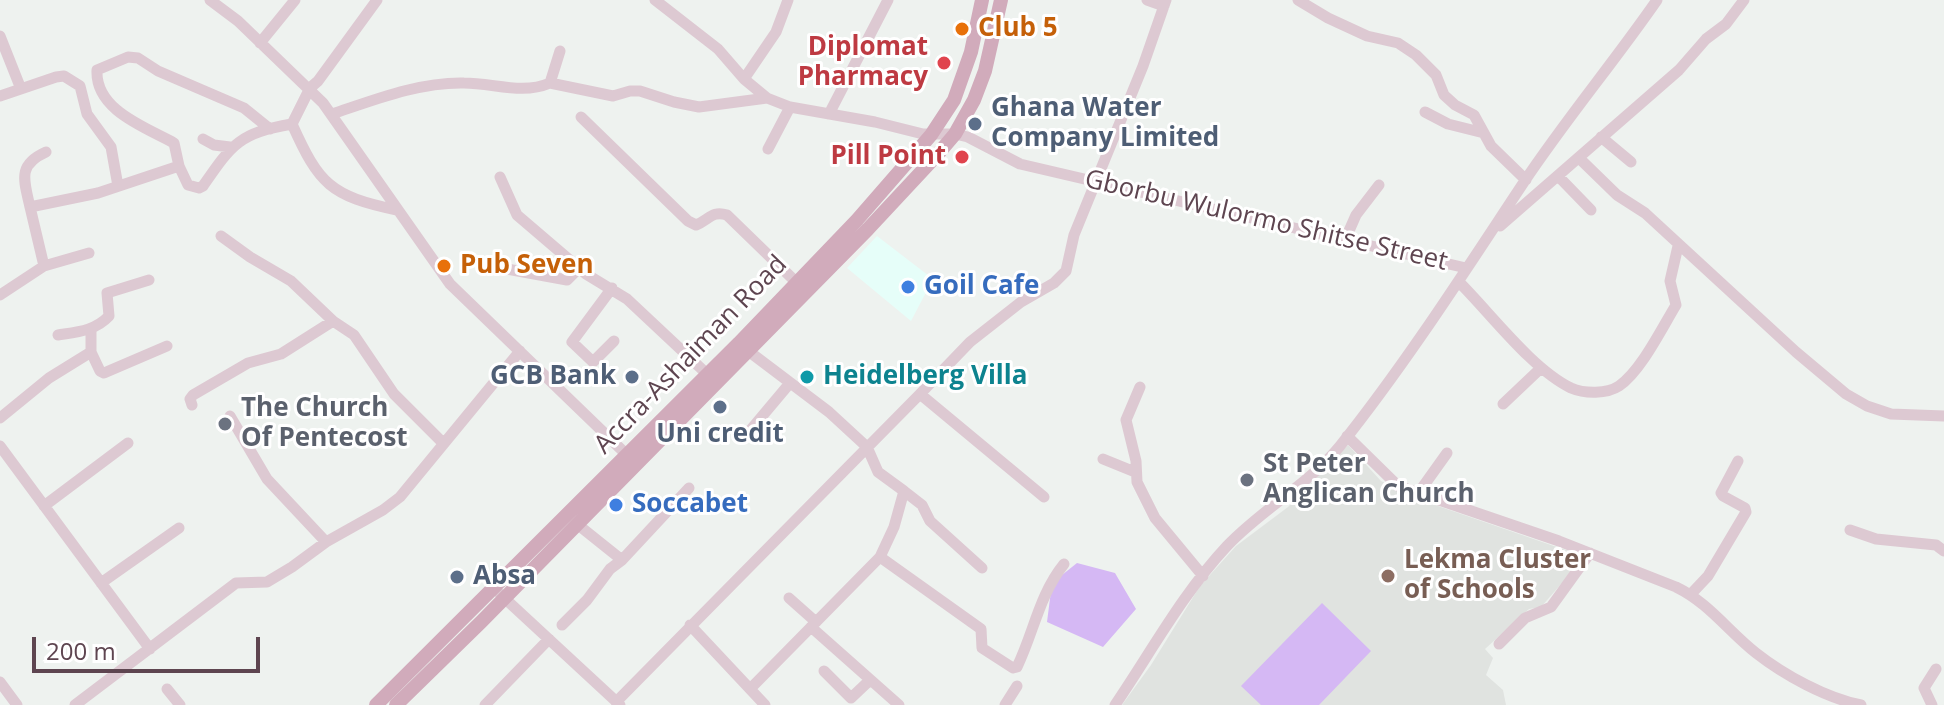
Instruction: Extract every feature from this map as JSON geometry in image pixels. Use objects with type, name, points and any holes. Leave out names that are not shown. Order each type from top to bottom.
[{"type":"main road","name":"Accra-Ashaiman Road","points":[[396,705],[627,455],[857,220],[931,135],[954,100],[971,52],[982,0]]},
{"type":"main road","name":"Accra-Ashaiman Road","points":[[376,705],[434,645],[499,594],[577,524],[868,229],[955,134],[974,100],[985,71],[1001,0]]},
{"type":"street","points":[[210,0],[238,21],[310,88],[332,114],[450,284],[627,455]]},
{"type":"street","points":[[260,43],[295,0]]},
{"type":"street","points":[[292,124],[310,88],[377,0]]},
{"type":"street","points":[[655,0],[718,49],[744,79],[767,98]]},
{"type":"street","points":[[744,79],[776,32],[787,0]]},
{"type":"street","points":[[829,114],[888,0]]},
{"type":"street","points":[[499,594],[618,703],[690,625],[970,342],[996,320],[1062,277],[1074,235],[1165,3],[1147,0]]},
{"type":"street","points":[[1298,0],[1328,18],[1367,36],[1398,43],[1416,55],[1436,75],[1444,95],[1474,115],[1496,152],[1526,180]]},
{"type":"street","points":[[1115,705],[1203,576],[1245,529],[1321,468],[1347,436],[1654,4],[1640,0]]},
{"type":"street","points":[[1491,234],[1679,70],[1706,39],[1726,24],[1744,0]]},
{"type":"street","points":[[0,36],[21,89]]},
{"type":"street","points":[[550,83],[560,51]]},
{"type":"street","points":[[101,93],[97,70],[134,57],[158,71],[244,108],[270,129]]},
{"type":"street","points":[[0,96],[64,76],[80,86],[101,93],[128,118],[174,143],[179,166],[193,189],[203,186],[230,147],[247,136],[292,124]]},
{"type":"street","points":[[332,114],[423,87],[464,83],[537,89],[550,83],[613,96],[640,91],[699,107],[767,98]]},
{"type":"street","points":[[80,86],[87,114],[111,147],[118,186]]},
{"type":"street","name":"Gborbu Wulormo Shitse Street","points":[[767,98],[790,107],[931,135],[968,137],[1020,164],[1466,268]]},
{"type":"street","points":[[768,149],[790,107]]},
{"type":"street","points":[[1425,112],[1448,124],[1484,133]]},
{"type":"street","points":[[581,117],[688,221],[696,225],[718,212],[727,215],[796,282]]},
{"type":"street","points":[[292,124],[309,161],[333,190],[397,210]]},
{"type":"street","points":[[1601,137],[1631,162]]},
{"type":"street","points":[[203,139],[214,145],[230,147]]},
{"type":"street","points":[[44,266],[24,171],[31,159],[46,152]]},
{"type":"street","points":[[1579,158],[1609,188],[1645,213],[1678,246],[1846,394],[1867,406],[1891,414],[1944,416]]},
{"type":"street","points":[[30,207],[64,201],[179,166]]},
{"type":"street","points":[[500,177],[517,215],[579,268],[627,299],[707,374]]},
{"type":"street","points":[[1559,177],[1591,210]]},
{"type":"street","points":[[1345,240],[1356,215],[1379,185]]},
{"type":"street","points":[[221,236],[291,281],[333,321],[354,335],[394,394],[443,443]]},
{"type":"street","points":[[1459,282],[1541,368],[1571,388],[1605,392],[1621,385],[1633,374],[1676,305],[1670,281],[1678,246]]},
{"type":"street","points":[[0,295],[44,266],[89,253]]},
{"type":"street","points":[[496,267],[567,280],[579,268]]},
{"type":"street","points":[[58,335],[91,329],[109,316],[107,293],[149,280]]},
{"type":"street","points":[[612,288],[572,342],[593,362],[614,341]]},
{"type":"street","points":[[192,405],[190,399],[193,395],[248,363],[281,354],[333,321]]},
{"type":"street","points":[[91,329],[91,352],[104,373],[167,346]]},
{"type":"street","points":[[747,350],[829,412],[867,447],[878,472],[922,505],[930,521],[982,568]]},
{"type":"street","points":[[75,705],[236,583],[267,582],[400,497],[520,351]]},
{"type":"street","points":[[0,418],[49,378],[91,352]]},
{"type":"street","points":[[1503,404],[1541,368]]},
{"type":"street","points":[[748,433],[790,383]]},
{"type":"street","points":[[1140,387],[1126,420],[1136,461],[1137,482],[1155,518],[1203,576]]},
{"type":"street","points":[[920,394],[1044,497]]},
{"type":"street","points":[[230,416],[267,479],[326,542]]},
{"type":"street","points":[[1347,436],[1390,481],[1417,495],[1590,553],[1691,594],[1757,654],[1828,696],[1861,705]]},
{"type":"street","points":[[44,506],[128,443]]},
{"type":"street","points":[[0,446],[150,649]]},
{"type":"street","points":[[1417,495],[1447,453]]},
{"type":"street","points":[[1103,459],[1135,472]]},
{"type":"street","points":[[1691,594],[1708,576],[1746,512],[1745,508],[1721,493],[1738,461]]},
{"type":"street","points":[[562,625],[587,600],[610,569],[689,488]]},
{"type":"street","points":[[750,689],[880,557],[894,527],[904,491]]},
{"type":"street","points":[[577,524],[622,560]]},
{"type":"street","points":[[101,583],[179,528]]},
{"type":"street","points":[[1850,530],[1876,539],[1930,544],[1944,551]]},
{"type":"street","points":[[1499,644],[1525,618],[1551,607],[1590,553]]},
{"type":"street","points":[[880,557],[981,629],[982,648],[1013,668],[1017,667],[1025,652],[1042,599],[1064,564]]},
{"type":"street","points":[[789,598],[899,705]]},
{"type":"street","points":[[690,625],[765,705]]},
{"type":"street","points":[[491,703],[549,639]]},
{"type":"street","points":[[1932,705],[1924,688],[1936,669]]},
{"type":"street","points":[[824,671],[851,698],[870,680]]},
{"type":"street","points":[[0,682],[17,705]]},
{"type":"street","points":[[1005,705],[1017,686]]},
{"type":"street","points":[[167,689],[180,705]]},
{"type":"shaded area","points":[[877,236],[933,279],[911,321],[847,268]]},
{"type":"shaded area","name":"Lekma Cluster of Schools","points":[[1348,445],[1381,481],[1412,497],[1577,554],[1576,567],[1541,607],[1529,609],[1485,649],[1493,658],[1486,675],[1503,690],[1506,705],[1122,705],[1200,586],[1236,546],[1288,507]]},
{"type":"shaded area","points":[[1077,563],[1115,573],[1136,609],[1103,647],[1047,622],[1052,583]]},
{"type":"shaded area","points":[[1322,603],[1371,651],[1319,705],[1261,705],[1241,686]]},
{"type":"place","name":"Club 5","points":[[962,29]]},
{"type":"place","name":"Diplomat Pharmacy","points":[[944,63]]},
{"type":"place","name":"Ghana Water Company Limited","points":[[975,124]]},
{"type":"place","name":"Pill Point","points":[[962,157]]},
{"type":"place","name":"Pub Seven","points":[[444,266]]},
{"type":"place","name":"Goil Cafe","points":[[908,287]]},
{"type":"place","name":"GCB Bank","points":[[632,377]]},
{"type":"place","name":"Heidelberg Villa","points":[[807,377]]},
{"type":"place","name":"Uni credit","points":[[720,407]]},
{"type":"place","name":"The Church Of Pentecost","points":[[225,424]]},
{"type":"place","name":"St Peter Anglican Church","points":[[1247,480]]},
{"type":"place","name":"Soccabet","points":[[616,505]]},
{"type":"place","name":"Lekma Cluster of Schools","points":[[1388,576]]},
{"type":"place","name":"Absa","points":[[457,577]]}]
